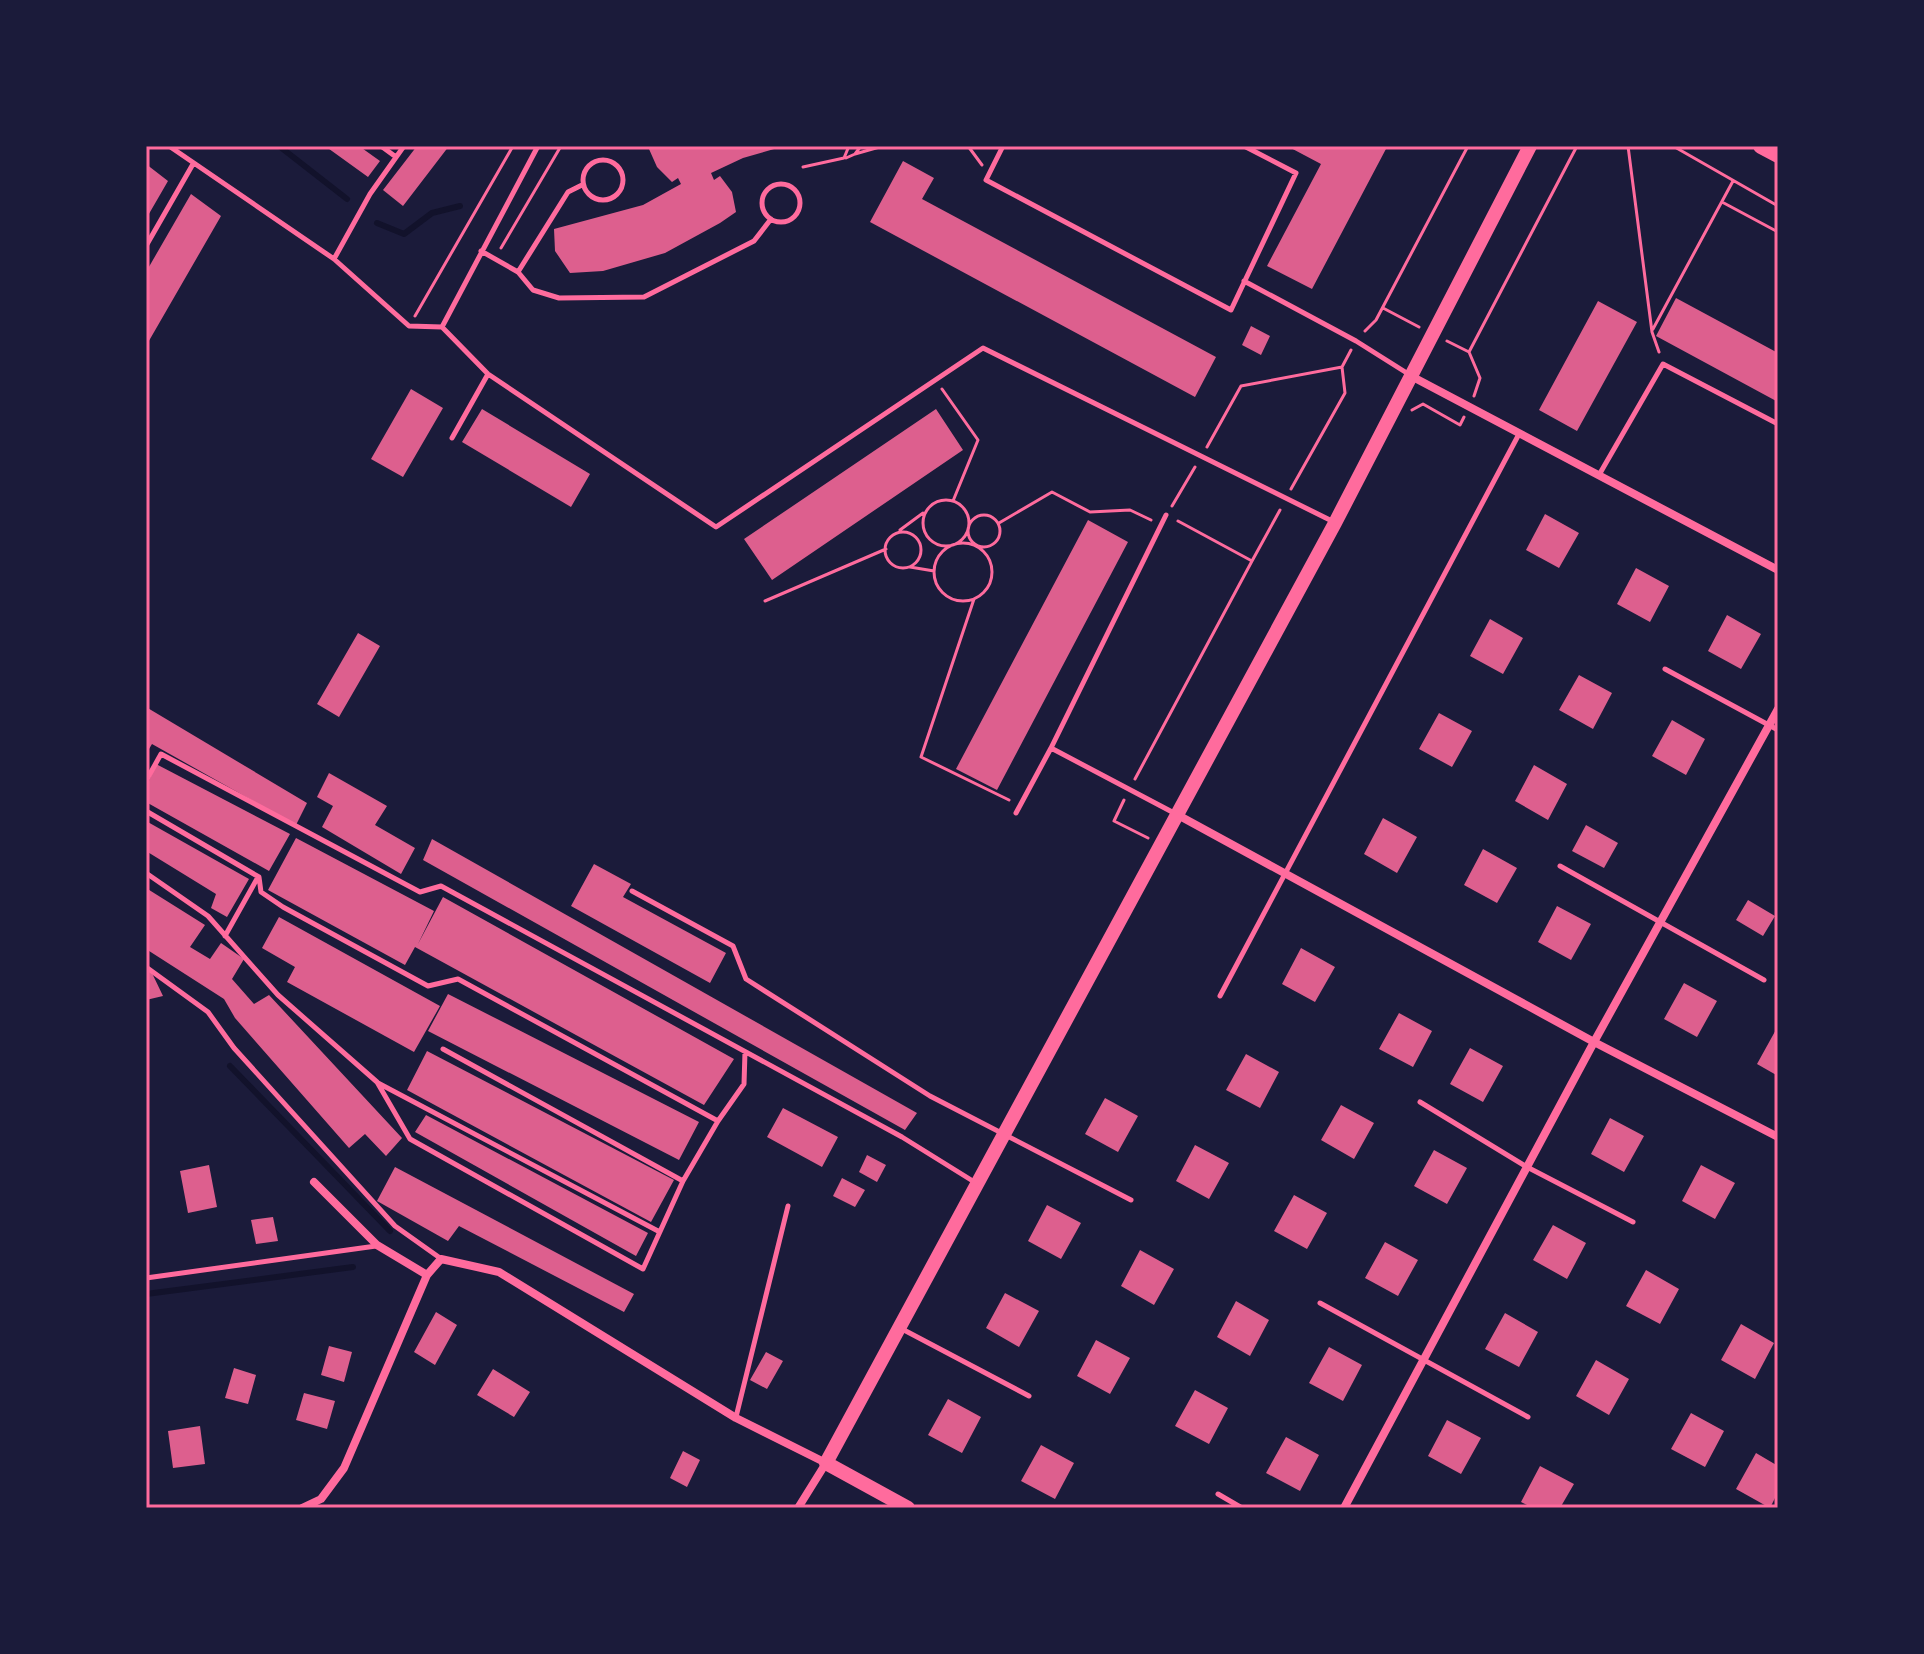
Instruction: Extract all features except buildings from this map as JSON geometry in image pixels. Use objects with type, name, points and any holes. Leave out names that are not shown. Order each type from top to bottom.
[{"type":"main road","points":[[1761,146],[1778,155]]},
{"type":"street","points":[[798,1508],[826,1463],[1335,523],[1530,146]]},
{"type":"street","points":[[1411,376],[1778,570]]},
{"type":"street","points":[[1344,1508],[1594,1042],[1774,727],[1778,709]]},
{"type":"street","points":[[1176,814],[1594,1042],[1778,1137]]},
{"type":"street","points":[[314,1182],[377,1245],[427,1275]]},
{"type":"street","points":[[302,1508],[321,1499],[344,1468],[427,1275],[441,1259],[499,1272],[736,1418],[908,1508]]},
{"type":"lane","points":[[169,146],[334,259],[409,326],[442,327],[488,374],[716,527],[983,348],[1335,523]]},
{"type":"lane","points":[[381,146],[396,157]]},
{"type":"lane","points":[[334,259],[370,194],[404,146]]},
{"type":"lane","points":[[442,327],[538,146]]},
{"type":"lane","points":[[1003,146],[986,180],[1231,310],[1296,173],[1244,146]]},
{"type":"lane","points":[[608,160],[620,169],[624,183],[617,196],[604,202],[590,198],[582,185],[583,171],[594,161],[608,160]]},
{"type":"lane","points":[[146,246],[193,163]]},
{"type":"lane","points":[[518,272],[568,192],[582,185]]},
{"type":"lane","points":[[775,185],[792,187],[800,201],[795,217],[788,221],[771,219],[762,205],[763,196],[775,185]]},
{"type":"lane","points":[[481,251],[518,272],[533,290],[559,298],[644,297],[754,241],[771,219]]},
{"type":"lane","points":[[1244,281],[1356,341],[1411,376]]},
{"type":"lane","points":[[1599,475],[1663,364],[1778,424]]},
{"type":"lane","points":[[452,438],[488,374]]},
{"type":"lane","points":[[1220,996],[1519,434]]},
{"type":"lane","points":[[1016,813],[1166,515]]},
{"type":"lane","points":[[1665,669],[1774,727]]},
{"type":"lane","points":[[1051,748],[1176,814]]},
{"type":"lane","points":[[146,781],[161,754],[420,892],[441,886],[902,1137],[976,1183]]},
{"type":"lane","points":[[146,811],[259,877]]},
{"type":"lane","points":[[1560,866],[1764,980]]},
{"type":"lane","points":[[146,873],[208,916],[278,995],[377,1082],[658,1231]]},
{"type":"lane","points":[[259,877],[261,892],[283,907],[428,986],[458,979],[718,1121]]},
{"type":"lane","points":[[225,936],[259,877]]},
{"type":"lane","points":[[632,891],[733,946],[746,979],[930,1096],[1131,1200]]},
{"type":"lane","points":[[146,967],[208,1012],[234,1048],[395,1226],[441,1259]]},
{"type":"lane","points":[[443,1049],[683,1181]]},
{"type":"lane","points":[[377,1082],[410,1139],[643,1269],[683,1181],[744,1084],[745,1052]]},
{"type":"lane","points":[[1420,1102],[1527,1167],[1633,1222]]},
{"type":"lane","points":[[736,1418],[788,1206]]},
{"type":"lane","points":[[146,1278],[377,1245]]},
{"type":"lane","points":[[1320,1303],[1528,1417]]},
{"type":"lane","points":[[898,1327],[1029,1396]]},
{"type":"lane","points":[[1218,1494],[1242,1508]]},
{"type":"path","points":[[409,326],[513,146]]},
{"type":"path","points":[[495,258],[561,146]]},
{"type":"path","points":[[844,158],[849,146]]},
{"type":"path","points":[[855,154],[861,146]]},
{"type":"path","points":[[803,167],[883,146]]},
{"type":"path","points":[[968,146],[977,161],[992,172]]},
{"type":"path","points":[[1160,844],[1114,821],[1345,393],[1342,367],[1356,341],[1376,320],[1468,146]]},
{"type":"path","points":[[1470,408],[1480,378],[1469,352],[1577,146]]},
{"type":"path","points":[[1628,146],[1652,332],[1663,364]]},
{"type":"path","points":[[1673,146],[1778,206]]},
{"type":"path","points":[[1652,332],[1733,181]]},
{"type":"path","points":[[1722,202],[1778,232]]},
{"type":"path","points":[[1252,561],[1166,515],[1241,386],[1342,367]]},
{"type":"path","points":[[936,379],[978,440],[953,501]]},
{"type":"path","points":[[999,523],[1052,492],[1090,512],[1130,510],[1161,524]]},
{"type":"path","points":[[934,571],[897,567],[891,563],[886,549],[888,540],[937,501],[953,501],[964,508],[969,537],[990,559],[992,568],[988,587],[974,599],[921,757],[1020,805]]},
{"type":"path","points":[[926,511],[923,526],[929,539],[942,545],[956,543],[986,548],[996,543],[1001,534],[999,523],[991,516],[974,518],[962,539],[956,543],[940,554],[934,571],[935,581],[946,596],[955,600],[974,599]]},
{"type":"path","points":[[897,533],[909,532],[921,544],[921,555],[909,567]]},
{"type":"path","points":[[765,601],[886,549]]},
{"type":"waterway","points":[[279,146],[347,199]]},
{"type":"waterway","points":[[377,223],[404,234],[432,213],[460,206]]},
{"type":"waterway","points":[[230,1066],[390,1231]]},
{"type":"waterway","points":[[146,1294],[353,1267]]}]
